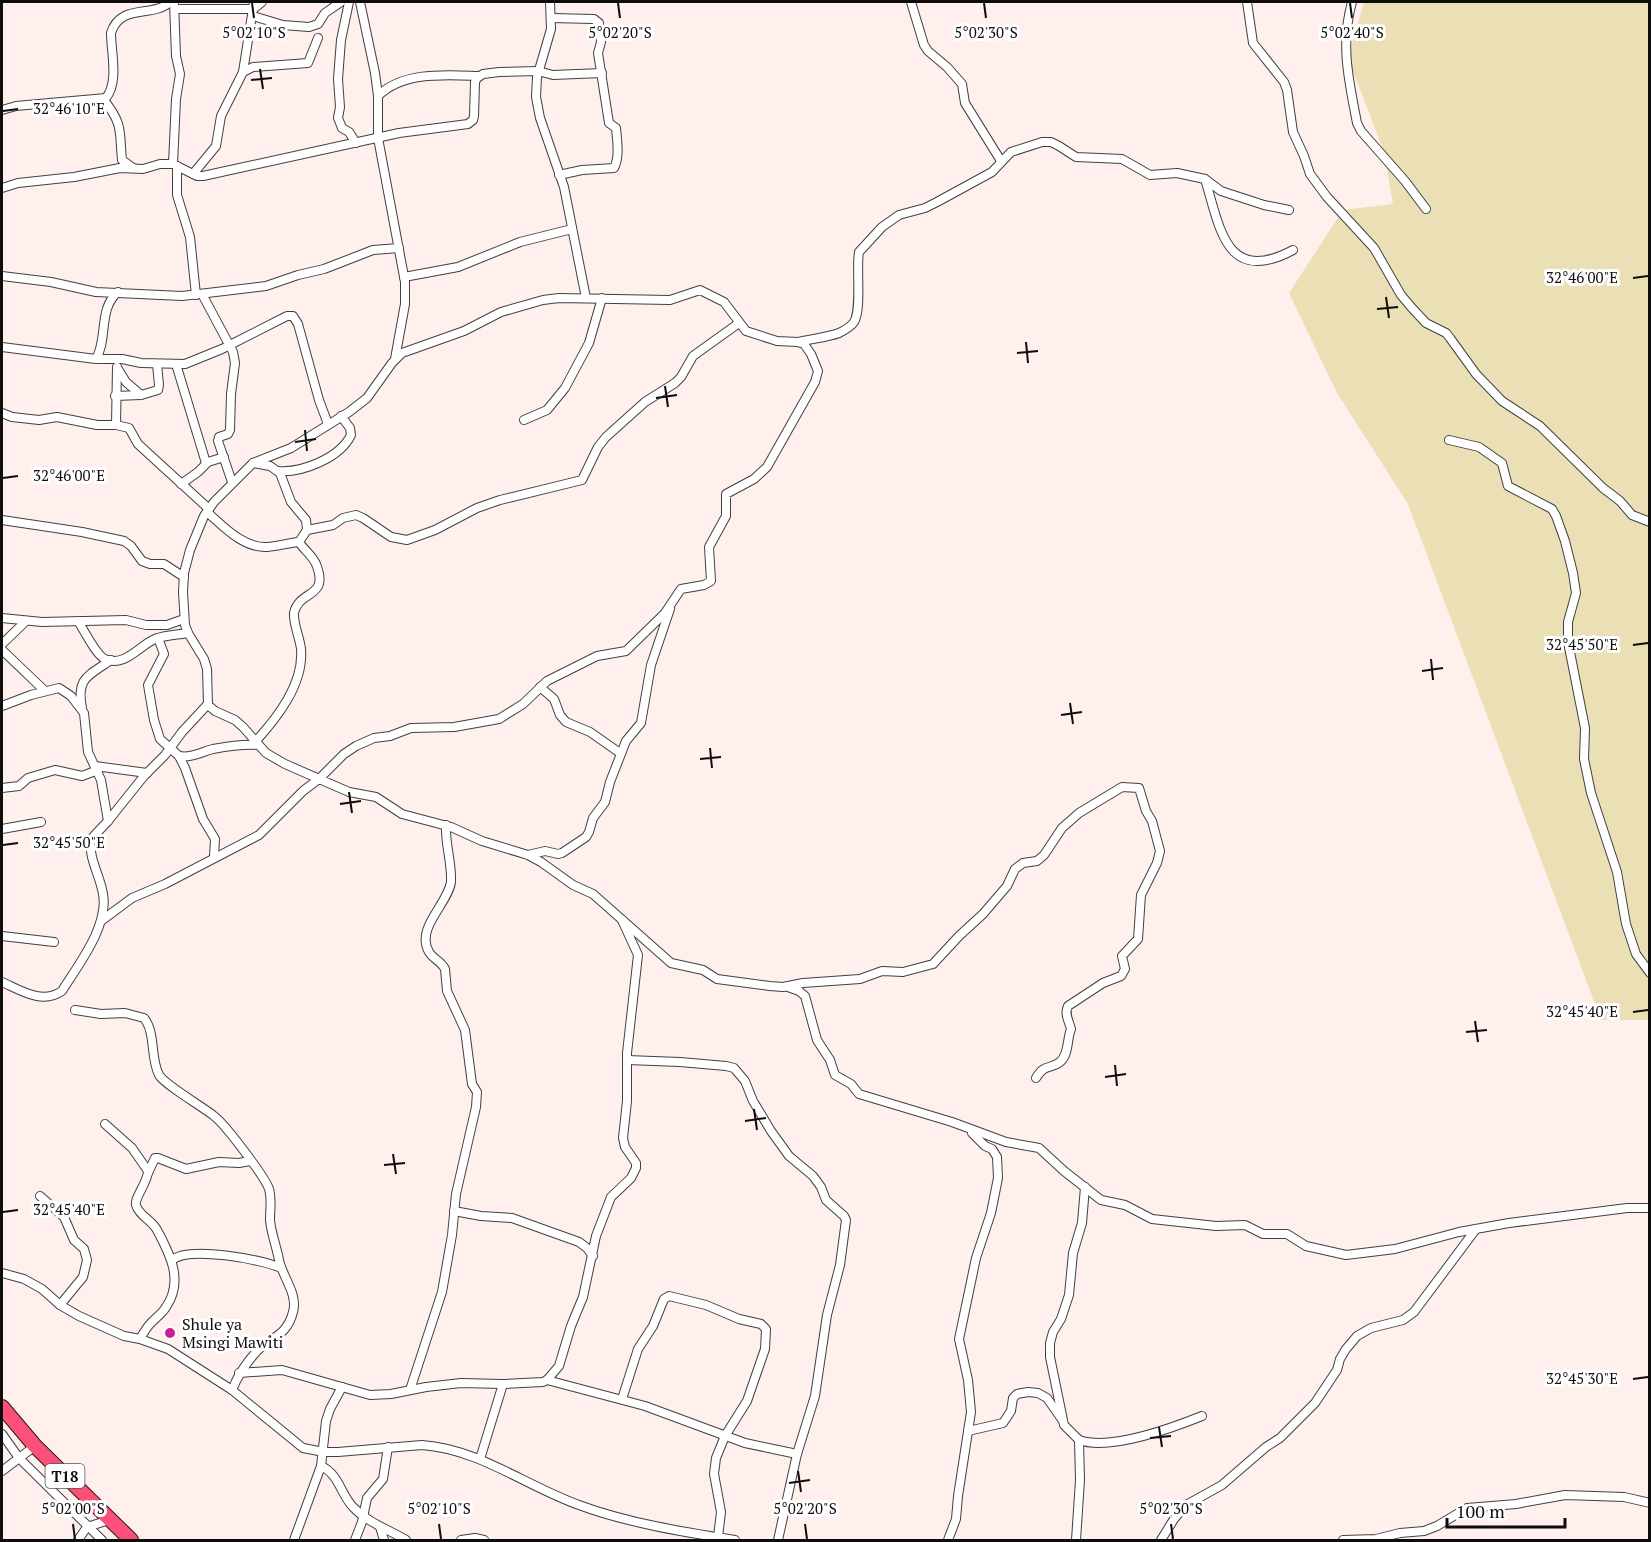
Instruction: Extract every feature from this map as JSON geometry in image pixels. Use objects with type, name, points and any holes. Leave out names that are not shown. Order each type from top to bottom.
[{"type":"highway","name":"T18","points":[[2,1407],[35,1446],[132,1540]]},
{"type":"street","points":[[2,110],[16,106],[107,97],[111,89],[113,63],[111,33],[113,27],[123,17],[165,6],[170,2]]},
{"type":"street","points":[[193,174],[216,146],[221,116],[243,72],[254,9],[262,2]]},
{"type":"street","points":[[232,482],[218,441],[219,437],[228,434],[230,430],[235,363],[229,345],[199,295],[190,237],[177,195],[176,99],[180,74],[176,56],[175,5],[254,9],[287,26],[309,27],[318,24],[325,13],[341,2]]},
{"type":"street","points":[[349,2],[341,40],[338,118],[342,128],[349,132],[356,143]]},
{"type":"street","points":[[360,2],[375,73],[378,96],[378,138],[404,277],[405,304],[394,359]]},
{"type":"street","points":[[550,2],[549,40],[538,71],[536,88],[540,118],[566,194],[586,298]]},
{"type":"street","points":[[911,2],[924,45],[962,84],[967,106],[1001,161]]},
{"type":"street","points":[[1247,2],[1253,43],[1284,82],[1293,132],[1310,174],[1327,197],[1374,248],[1401,295],[1426,323],[1446,333],[1476,374],[1502,400],[1540,426],[1632,515],[1650,522]]},
{"type":"street","points":[[1352,2],[1345,50],[1357,123],[1361,131],[1426,209]]},
{"type":"street","points":[[551,18],[598,20],[601,36],[598,53],[609,123],[616,129],[616,166],[610,169],[591,169],[559,175]]},
{"type":"street","points":[[243,72],[253,67],[308,63],[318,38]]},
{"type":"street","points":[[378,96],[390,86],[404,80],[479,76],[499,72],[538,71],[553,75],[602,73]]},
{"type":"street","points":[[2,188],[23,182],[74,177],[120,168],[143,169],[160,164],[175,165],[203,176],[276,158],[423,129],[471,122],[474,116],[475,82],[479,76]]},
{"type":"street","points":[[103,99],[114,112],[121,132],[122,160],[126,165],[134,168]]},
{"type":"street","points":[[798,342],[836,334],[854,322],[857,311],[859,252],[882,227],[898,214],[925,208],[992,172],[1011,152],[1034,144],[1051,142],[1076,157],[1122,159],[1150,175],[1177,173],[1204,179],[1221,191],[1264,205],[1289,210]]},
{"type":"street","points":[[1204,179],[1225,242],[1234,253],[1255,261],[1266,261],[1293,250]]},
{"type":"street","points":[[404,277],[458,267],[520,242],[572,229]]},
{"type":"street","points":[[2,276],[51,282],[96,292],[163,297],[199,295],[266,286],[324,269],[373,250],[399,248]]},
{"type":"street","points":[[101,921],[132,898],[165,884],[259,835],[303,791],[320,778],[344,754],[374,738],[390,736],[416,727],[454,727],[499,719],[517,708],[547,681],[594,658],[626,651],[665,613],[684,588],[702,585],[711,580],[709,547],[726,516],[726,494],[754,479],[767,467],[815,382],[818,371],[812,354],[804,344],[777,341],[746,331],[724,302],[702,291],[694,291],[670,300],[559,298],[515,307],[494,315],[464,331],[402,353],[394,359],[367,398],[291,448],[253,463],[232,482],[208,511],[190,550],[184,578],[184,619],[188,633],[204,658],[207,669],[208,704],[212,709],[243,727],[266,753],[285,764],[320,778],[349,792],[376,797],[402,814],[446,825],[483,841],[528,855],[573,885],[593,894],[658,953],[676,965],[703,970],[714,978],[725,981],[786,986],[811,982],[860,980],[882,971],[903,972],[934,963],[983,914],[1006,886],[1015,869],[1023,863],[1037,861],[1044,855],[1062,828],[1087,807],[1122,787],[1137,787],[1142,791],[1144,805],[1152,821],[1160,851],[1141,895],[1138,939],[1122,956],[1125,970],[1121,976],[1103,983],[1068,1006],[1067,1020],[1071,1029],[1064,1057],[1058,1064],[1044,1067],[1036,1078]]},
{"type":"street","points":[[96,359],[101,351],[108,306],[112,297],[118,292]]},
{"type":"street","points":[[524,420],[547,410],[565,388],[589,343],[602,298]]},
{"type":"street","points":[[2,347],[96,359],[176,364],[195,360],[286,316],[293,316],[298,324],[328,424]]},
{"type":"street","points":[[307,530],[333,525],[343,518],[356,515],[391,537],[407,540],[435,530],[477,508],[500,500],[582,480],[606,436],[645,402],[675,383],[693,356],[739,323]]},
{"type":"street","points":[[109,360],[117,367],[126,382],[141,395]]},
{"type":"street","points":[[115,396],[156,392],[159,388],[157,364]]},
{"type":"street","points":[[176,364],[206,463]]},
{"type":"street","points":[[116,425],[117,367]]},
{"type":"street","points":[[2,413],[12,417],[41,420],[57,417],[97,425],[129,428],[138,444],[227,530],[247,543],[265,547],[299,542],[307,530],[306,520],[291,502],[278,471]]},
{"type":"street","points":[[253,463],[285,472],[310,467],[334,453],[351,435],[350,428],[341,416]]},
{"type":"street","points":[[1449,440],[1479,447],[1503,465],[1506,482],[1511,488],[1549,506],[1556,516],[1573,573],[1576,593],[1568,622],[1568,642],[1585,728],[1584,759],[1591,793],[1617,872],[1626,924],[1636,954],[1650,973]]},
{"type":"street","points":[[181,484],[206,463],[224,457]]},
{"type":"street","points":[[2,520],[124,541],[142,561],[150,564],[164,564],[184,578]]},
{"type":"street","points":[[257,743],[295,685],[300,668],[301,650],[294,614],[300,603],[318,587],[319,583],[315,563],[299,542]]},
{"type":"street","points":[[528,855],[545,851],[562,853],[586,837],[594,816],[605,802],[620,753],[626,741],[641,723],[651,666],[672,604]]},
{"type":"street","points":[[2,618],[26,621],[126,620],[146,625],[167,625],[184,619]]},
{"type":"street","points":[[2,644],[26,621]]},
{"type":"street","points":[[78,621],[99,654],[111,660],[128,657],[145,644],[158,638],[188,633]]},
{"type":"street","points":[[158,638],[164,656],[148,685],[149,699],[159,737],[179,756],[203,819],[215,839],[214,857]]},
{"type":"street","points":[[2,650],[45,691]]},
{"type":"street","points":[[108,821],[97,768],[88,752],[86,720],[79,694],[82,684],[111,660]]},
{"type":"street","points":[[540,687],[554,699],[560,715],[566,722],[590,732],[620,753]]},
{"type":"street","points":[[2,706],[61,688],[83,710]]},
{"type":"street","points":[[2,982],[22,993],[46,997],[56,996],[62,991],[93,940],[101,921],[103,894],[92,859],[90,841],[92,837],[208,704]]},
{"type":"street","points":[[179,756],[193,756],[238,744],[257,743]]},
{"type":"street","points":[[2,788],[19,786],[28,778],[55,770],[81,776],[97,768],[147,773]]},
{"type":"street","points":[[2,829],[41,822]]},
{"type":"street","points":[[410,1390],[442,1292],[465,1148],[476,1107],[477,1091],[471,1084],[465,1030],[447,991],[445,969],[427,946],[429,926],[451,883],[445,837],[446,825]]},
{"type":"street","points":[[547,1380],[559,1366],[585,1290],[596,1236],[611,1197],[631,1179],[636,1168],[636,1163],[624,1147],[623,1138],[627,1101],[627,1060],[638,955],[621,918]]},
{"type":"street","points":[[2,936],[54,942]]},
{"type":"street","points":[[786,986],[805,996],[817,1040],[830,1060],[837,1077],[851,1084],[862,1095],[952,1122],[970,1131],[1006,1142],[1039,1148],[1101,1200],[1125,1205],[1159,1221],[1216,1226],[1245,1225],[1263,1233],[1287,1234],[1306,1246],[1346,1255],[1395,1248],[1476,1229],[1619,1209],[1650,1208]]},
{"type":"street","points":[[75,1010],[101,1014],[125,1013],[144,1018],[149,1026],[160,1076],[170,1086],[216,1117],[264,1178],[270,1191],[271,1227],[281,1268],[293,1296],[293,1313],[280,1336],[259,1349],[239,1373],[232,1390]]},
{"type":"street","points":[[627,1060],[680,1062],[734,1068],[745,1081],[753,1101],[789,1156],[813,1176],[826,1200],[844,1216],[847,1224],[840,1265],[827,1315],[815,1396],[797,1454],[778,1540]]},
{"type":"street","points":[[105,1124],[132,1148],[148,1173]]},
{"type":"street","points":[[948,1540],[956,1520],[971,1400],[959,1339],[976,1258],[992,1213],[999,1166],[992,1149],[985,1146],[970,1131]]},
{"type":"street","points":[[140,1339],[148,1325],[165,1310],[173,1296],[172,1260],[155,1226],[143,1216],[136,1205],[155,1158],[186,1169],[219,1162],[250,1161]]},
{"type":"street","points":[[1085,1187],[1082,1223],[1073,1253],[1069,1295],[1050,1343],[1050,1357],[1066,1429],[1079,1440],[1098,1443],[1150,1434],[1202,1416]]},
{"type":"street","points":[[40,1196],[64,1217],[74,1240],[84,1250],[87,1260],[83,1277],[60,1305]]},
{"type":"street","points":[[454,1211],[481,1216],[504,1216],[520,1220],[579,1242],[593,1256]]},
{"type":"street","points":[[1161,1540],[1186,1504],[1222,1485],[1266,1447],[1280,1438],[1315,1403],[1337,1370],[1346,1349],[1357,1336],[1365,1330],[1403,1320],[1414,1312],[1476,1229]]},
{"type":"street","points":[[172,1260],[183,1254],[223,1256],[281,1268]]},
{"type":"street","points":[[2,1273],[33,1284],[60,1305],[79,1316],[124,1336],[168,1349],[232,1390],[299,1446],[324,1452],[436,1446],[464,1452],[576,1505],[663,1528],[735,1540]]},
{"type":"street","points":[[622,1399],[638,1349],[653,1326],[664,1299],[669,1296],[702,1304],[739,1319],[765,1326],[767,1332],[765,1349],[747,1401],[724,1436],[714,1467],[722,1512],[718,1537]]},
{"type":"street","points":[[239,1373],[282,1370],[370,1395],[461,1383],[502,1384],[547,1380],[622,1399],[724,1436],[765,1448],[797,1454]]},
{"type":"street","points":[[480,1460],[502,1384]]},
{"type":"street","points":[[294,1540],[321,1466],[326,1421],[342,1387]]},
{"type":"street","points":[[968,1431],[1002,1423],[1011,1411],[1013,1398],[1017,1394],[1028,1392],[1038,1393],[1047,1398],[1063,1421]]},
{"type":"street","points":[[2,1434],[18,1458],[102,1540]]},
{"type":"street","points":[[1076,1540],[1079,1440]]},
{"type":"street","points":[[2,1471],[35,1446]]},
{"type":"street","points":[[355,1540],[364,1516],[368,1495],[382,1479],[388,1447]]},
{"type":"street","points":[[321,1466],[332,1473],[350,1505],[380,1527],[406,1540]]},
{"type":"street","points":[[1343,1540],[1376,1539],[1401,1533],[1424,1531],[1466,1509],[1516,1504],[1564,1495],[1624,1497],[1650,1503]]},
{"type":"street","points":[[78,1540],[87,1527],[109,1520]]},
{"type":"street","points":[[380,1527],[384,1540]]},
{"type":"street","points":[[461,1540],[475,1538],[484,1540]]},
{"type":"shaded area","points":[[1364,2],[1649,2],[1649,1020],[1601,1020],[1408,504],[1337,393],[1289,293],[1343,210],[1393,204],[1384,152],[1348,58]]},
{"type":"place","name":"Shule ya Msingi Mawiti","points":[[170,1333]]}]
